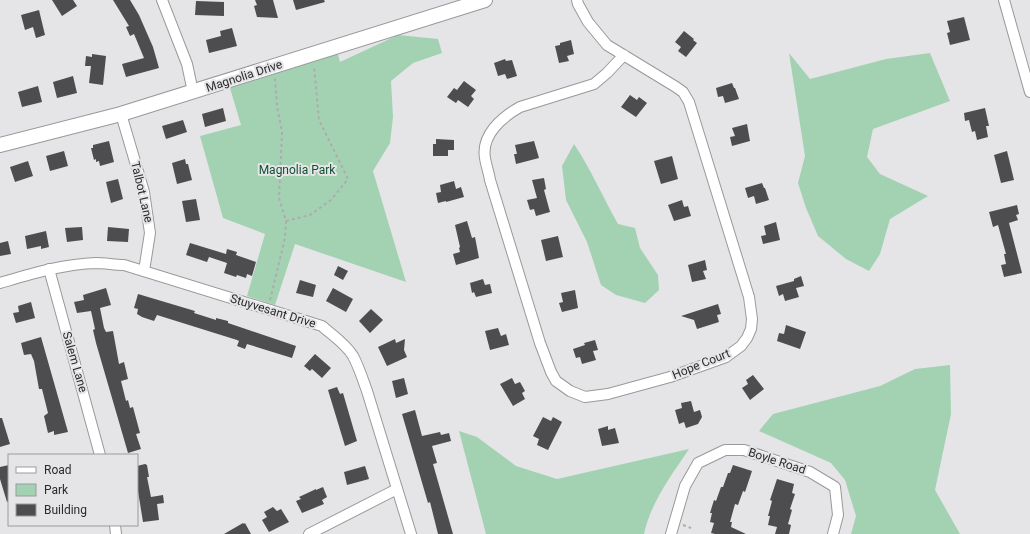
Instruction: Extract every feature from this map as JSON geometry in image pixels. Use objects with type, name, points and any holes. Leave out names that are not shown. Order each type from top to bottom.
[{"type":"street","points":[[162,0],[187,64],[192,92]]},
{"type":"street","name":"Magnolia Drive","points":[[0,146],[121,114],[485,0]]},
{"type":"street","name":"Hope Court","points":[[577,0],[588,22],[607,45],[624,55],[676,86],[683,92],[689,102],[749,296],[751,308],[751,329],[747,338],[742,346],[726,357],[670,377],[595,396],[585,397],[570,391],[559,384],[550,372],[490,180],[485,157],[487,140],[500,121],[510,113],[520,107],[594,84],[624,55]]},
{"type":"street","points":[[1004,0],[1030,92]]},
{"type":"street","name":"Talbot Lane","points":[[121,114],[144,192],[150,233],[144,271]]},
{"type":"street","name":"Stuyvesant Drive","points":[[0,283],[49,269],[73,265],[97,263],[124,265],[322,326],[341,342],[353,355],[367,391],[411,534]]},
{"type":"street","name":"Salem Lane","points":[[49,269],[100,454]]},
{"type":"street","name":"Boyle Road","points":[[672,534],[684,486],[698,463],[725,450],[744,450],[810,472],[835,487],[838,515],[833,534]]},
{"type":"street","points":[[309,534],[397,489]]},
{"type":"path","points":[[286,221],[310,215],[331,200],[348,180],[319,120],[313,54]]},
{"type":"path","points":[[267,309],[285,238],[286,221],[279,198],[282,132],[277,106],[274,67]]},
{"type":"green space","name":"Magnolia Park","points":[[398,35],[438,39],[442,53],[413,63],[391,81],[393,117],[390,143],[373,171],[406,282],[295,244],[275,305],[247,296],[265,234],[223,218],[200,136],[241,125],[229,85],[337,51],[340,62]]},
{"type":"green space","points":[[789,53],[810,79],[886,59],[930,53],[950,101],[873,129],[867,157],[880,174],[928,196],[890,219],[880,254],[869,271],[846,259],[818,236],[806,208],[798,183],[805,156]]},
{"type":"green space","points":[[574,144],[586,163],[618,224],[635,228],[640,248],[658,275],[659,290],[645,303],[616,295],[601,285],[587,242],[566,200],[562,166]]},
{"type":"green space","points":[[950,365],[951,414],[935,490],[960,534],[851,534],[856,516],[845,480],[831,463],[759,431],[773,414],[880,386],[915,369]]},
{"type":"green space","points":[[459,431],[477,437],[516,466],[557,479],[689,449],[669,479],[651,511],[644,534],[486,534]]},
{"type":"building","points":[[52,0],[73,0],[77,6],[62,16]]},
{"type":"building","points":[[113,0],[130,0],[139,15],[153,47],[159,68],[126,77],[122,64],[144,58],[134,34],[130,36],[126,27],[129,26]]},
{"type":"building","points":[[255,0],[273,0],[278,18],[257,17],[254,6],[257,5]]},
{"type":"building","points":[[293,0],[324,0],[325,2],[296,10]]},
{"type":"building","points":[[196,1],[224,2],[224,16],[195,15]]},
{"type":"building","points":[[39,10],[45,35],[36,38],[33,27],[25,30],[21,15]]},
{"type":"building","points":[[964,17],[970,40],[950,45],[947,33],[950,32],[947,21]]},
{"type":"building","points":[[232,28],[237,46],[209,53],[206,40],[221,36],[220,31]]},
{"type":"building","points":[[684,31],[697,43],[686,57],[678,51],[681,47],[675,42]]},
{"type":"building","points":[[571,40],[574,54],[567,56],[569,61],[559,63],[555,46]]},
{"type":"building","points":[[92,54],[106,56],[103,85],[89,83],[91,66],[85,66],[86,56],[92,57]]},
{"type":"building","points":[[505,59],[506,61],[512,60],[517,76],[507,79],[505,74],[498,76],[494,63]]},
{"type":"building","points":[[73,76],[77,93],[57,98],[53,82]]},
{"type":"building","points":[[464,81],[476,90],[471,96],[474,99],[468,107],[458,100],[456,103],[447,97],[454,88],[457,90]]},
{"type":"building","points":[[732,83],[739,99],[725,103],[723,96],[718,97],[716,88]]},
{"type":"building","points":[[38,86],[42,102],[22,107],[18,92]]},
{"type":"building","points":[[630,95],[637,100],[639,97],[647,103],[636,117],[621,107]]},
{"type":"building","points":[[223,108],[226,121],[205,127],[202,114]]},
{"type":"building","points":[[985,108],[989,126],[986,126],[988,137],[977,140],[975,131],[972,132],[969,120],[965,121],[964,113]]},
{"type":"building","points":[[183,120],[187,132],[166,139],[162,126]]},
{"type":"building","points":[[747,124],[750,141],[732,146],[730,137],[735,136],[732,128]]},
{"type":"building","points":[[436,139],[454,140],[454,150],[448,150],[448,156],[433,156],[433,144],[436,144]]},
{"type":"building","points":[[109,141],[114,162],[100,166],[99,161],[96,162],[96,159],[94,160],[91,148],[93,148],[93,145]]},
{"type":"building","points":[[534,141],[539,158],[516,164],[514,154],[517,154],[515,145]]},
{"type":"building","points":[[64,151],[68,166],[50,171],[46,156]]},
{"type":"building","points":[[1007,151],[1014,180],[1001,183],[994,155]]},
{"type":"building","points":[[672,156],[678,179],[661,184],[654,161]]},
{"type":"building","points":[[185,159],[186,164],[188,164],[192,180],[177,184],[172,163]]},
{"type":"building","points":[[28,161],[33,176],[15,182],[10,167]]},
{"type":"building","points":[[544,178],[546,189],[544,190],[550,212],[536,216],[534,209],[530,210],[527,200],[537,198],[532,180]]},
{"type":"building","points":[[118,179],[123,199],[111,203],[106,182]]},
{"type":"building","points":[[454,181],[456,189],[461,187],[464,197],[438,203],[436,193],[441,192],[440,185]]},
{"type":"building","points":[[762,183],[769,200],[756,204],[754,196],[748,198],[745,188]]},
{"type":"building","points":[[196,199],[200,220],[186,222],[182,201]]},
{"type":"building","points":[[682,200],[684,207],[688,206],[691,216],[674,221],[668,205]]},
{"type":"building","points":[[1017,205],[1019,214],[1016,215],[1018,220],[1009,223],[1022,273],[1004,277],[1001,265],[1006,264],[1004,254],[1006,254],[998,225],[993,227],[989,212]]},
{"type":"building","points":[[467,221],[472,238],[475,237],[479,258],[456,265],[453,254],[460,252],[460,247],[455,225]]},
{"type":"building","points":[[776,222],[780,240],[763,244],[761,236],[766,235],[764,226]]},
{"type":"building","points":[[82,227],[83,240],[67,242],[65,228]]},
{"type":"building","points":[[108,227],[129,229],[128,242],[107,241]]},
{"type":"building","points":[[46,231],[49,247],[41,249],[41,246],[27,249],[25,236]]},
{"type":"building","points":[[558,236],[563,257],[546,261],[541,240]]},
{"type":"building","points":[[8,241],[11,254],[0,256],[0,243]]},
{"type":"building","points":[[190,243],[226,254],[227,249],[237,252],[236,255],[256,262],[252,276],[247,274],[246,278],[237,275],[236,277],[224,273],[227,263],[209,257],[207,262],[186,255]]},
{"type":"building","points":[[705,260],[707,270],[703,271],[706,279],[692,282],[688,265]]},
{"type":"building","points":[[338,266],[348,271],[343,280],[334,275]]},
{"type":"building","points":[[801,276],[804,286],[796,288],[799,297],[785,301],[783,294],[779,296],[776,286],[794,281],[794,279]]},
{"type":"building","points":[[483,279],[485,285],[490,284],[492,293],[476,297],[474,292],[472,293],[470,283]]},
{"type":"building","points":[[300,280],[316,285],[313,297],[296,293]]},
{"type":"building","points":[[106,288],[111,305],[100,308],[104,328],[106,332],[113,331],[119,364],[124,362],[128,379],[121,381],[126,401],[128,400],[130,408],[133,407],[140,433],[136,434],[141,449],[128,453],[96,343],[91,311],[77,313],[74,302],[84,300],[83,295]]},
{"type":"building","points":[[333,288],[353,299],[346,312],[326,301]]},
{"type":"building","points":[[575,290],[578,308],[562,312],[559,303],[563,302],[561,293]]},
{"type":"building","points":[[138,294],[195,311],[194,313],[216,320],[216,318],[228,321],[228,323],[296,346],[292,358],[247,344],[245,349],[237,346],[239,341],[237,340],[157,315],[154,321],[142,317],[137,314],[138,309],[134,308]]},
{"type":"building","points":[[31,302],[35,318],[16,323],[13,313],[19,312],[18,306]]},
{"type":"building","points":[[718,304],[721,314],[717,315],[719,322],[697,329],[694,320],[681,316]]},
{"type":"building","points":[[371,309],[383,320],[370,333],[359,321]]},
{"type":"building","points":[[786,325],[806,332],[800,349],[777,341],[779,333],[784,334]]},
{"type":"building","points":[[498,328],[501,336],[506,334],[509,345],[490,350],[485,331]]},
{"type":"building","points":[[41,337],[68,432],[54,435],[54,431],[48,433],[44,416],[48,413],[42,389],[39,389],[34,361],[31,354],[24,355],[21,343]]},
{"type":"building","points":[[395,339],[396,343],[405,339],[404,350],[407,357],[387,366],[378,347]]},
{"type":"building","points":[[595,340],[598,350],[593,351],[596,360],[582,364],[580,357],[576,358],[573,349],[585,345],[584,343]]},
{"type":"building","points":[[315,354],[331,368],[322,378],[312,369],[310,371],[304,366]]},
{"type":"building","points":[[753,375],[764,389],[750,400],[742,388],[748,384],[746,380]]},
{"type":"building","points":[[404,378],[408,394],[396,398],[392,381]]},
{"type":"building","points":[[512,378],[515,384],[520,382],[525,391],[522,393],[525,399],[513,406],[500,384]]},
{"type":"building","points":[[337,387],[340,394],[343,393],[357,441],[345,446],[328,390]]},
{"type":"building","points":[[691,401],[694,412],[700,410],[702,417],[698,424],[686,428],[684,422],[679,424],[675,410],[682,408],[681,403]]},
{"type":"building","points":[[415,410],[422,436],[440,432],[441,435],[449,433],[451,441],[432,446],[437,463],[433,464],[453,534],[438,534],[430,502],[428,503],[402,414]]},
{"type":"building","points":[[543,417],[551,421],[553,417],[562,422],[548,450],[537,445],[539,439],[533,436]]},
{"type":"building","points":[[0,418],[2,418],[10,444],[0,447]]},
{"type":"building","points":[[608,426],[608,430],[615,428],[619,443],[602,446],[598,429]]},
{"type":"building","points":[[8,465],[7,502],[0,479],[0,467]]},
{"type":"building","points":[[147,465],[149,477],[147,477],[151,497],[163,495],[164,503],[157,504],[159,520],[143,522],[138,491],[138,466]]},
{"type":"building","points":[[733,465],[752,471],[745,492],[743,491],[738,505],[735,504],[730,522],[732,522],[731,527],[746,534],[711,533],[714,523],[710,522],[712,513],[710,513],[714,500],[716,501],[721,487],[723,487],[728,473],[730,473]]},
{"type":"building","points":[[365,466],[369,479],[347,485],[344,472]]},
{"type":"building","points":[[777,479],[794,484],[792,493],[795,494],[790,509],[792,510],[788,524],[791,525],[789,534],[775,534],[777,527],[768,525],[770,516],[768,516],[772,501],[770,500]]},
{"type":"building","points":[[323,487],[327,497],[322,500],[324,504],[302,513],[296,501],[301,499],[299,497]]},
{"type":"building","points":[[273,507],[277,511],[281,509],[289,522],[269,532],[262,520],[267,517],[264,512]]},
{"type":"building","points":[[245,523],[251,534],[224,534]]}]
